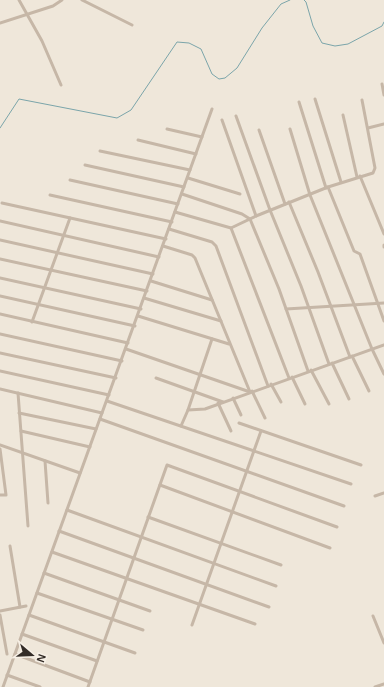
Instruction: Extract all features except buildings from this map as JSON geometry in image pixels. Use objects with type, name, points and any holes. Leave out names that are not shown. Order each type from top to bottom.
[{"type":"street","points":[[19,0],[28,13],[42,41],[61,85]]},
{"type":"street","points":[[0,23],[53,6],[62,0]]},
{"type":"street","points":[[82,0],[132,25]]},
{"type":"street","points":[[382,84],[384,95]]},
{"type":"street","points":[[315,99],[341,182]]},
{"type":"street","points":[[175,212],[231,228],[270,210],[327,187],[373,173],[375,171],[362,100]]},
{"type":"street","points":[[299,102],[327,187],[354,250],[360,254],[384,321]]},
{"type":"street","points":[[3,687],[66,510],[135,326],[212,109]]},
{"type":"street","points":[[343,115],[358,177],[384,234]]},
{"type":"street","points":[[236,116],[270,210],[330,363],[350,398]]},
{"type":"street","points":[[222,120],[256,216]]},
{"type":"street","points":[[368,128],[384,124]]},
{"type":"street","points":[[167,129],[202,137]]},
{"type":"street","points":[[290,129],[310,195],[372,349],[384,374]]},
{"type":"street","points":[[260,130],[287,203],[318,272],[351,356],[369,391]]},
{"type":"street","points":[[138,140],[196,154]]},
{"type":"street","points":[[100,151],[190,170]]},
{"type":"street","points":[[86,165],[184,187]]},
{"type":"street","points":[[188,178],[240,194]]},
{"type":"street","points":[[70,180],[178,204]]},
{"type":"street","points":[[182,194],[242,214],[250,219],[310,371],[329,404]]},
{"type":"street","points":[[50,195],[172,222]]},
{"type":"street","points":[[2,203],[166,239]]},
{"type":"street","points":[[32,322],[70,218]]},
{"type":"street","points":[[0,221],[159,257]]},
{"type":"street","points":[[231,228],[290,377],[305,404]]},
{"type":"street","points":[[169,229],[215,244],[269,385],[281,402]]},
{"type":"street","points":[[0,240],[153,274]]},
{"type":"street","points":[[163,246],[192,255],[195,258],[229,344],[251,392],[265,418]]},
{"type":"street","points":[[0,259],[147,291]]},
{"type":"street","points":[[0,278],[141,309]]},
{"type":"street","points":[[151,281],[212,300]]},
{"type":"street","points":[[0,296],[135,326]]},
{"type":"street","points":[[144,298],[221,321]]},
{"type":"street","points":[[286,309],[384,303]]},
{"type":"street","points":[[0,314],[128,343]]},
{"type":"street","points":[[138,316],[229,344]]},
{"type":"street","points":[[0,334],[122,361]]},
{"type":"street","points":[[181,426],[188,410],[212,339]]},
{"type":"street","points":[[188,410],[205,409],[290,377],[384,345]]},
{"type":"street","points":[[126,349],[251,392]]},
{"type":"street","points":[[0,352],[116,378]]},
{"type":"street","points":[[0,371],[109,395]]},
{"type":"street","points":[[156,378],[223,402]]},
{"type":"street","points":[[0,389],[102,413]]},
{"type":"street","points":[[18,393],[28,526]]},
{"type":"street","points":[[233,398],[241,415]]},
{"type":"street","points":[[107,401],[351,484]]},
{"type":"street","points":[[218,403],[231,431]]},
{"type":"street","points":[[19,413],[96,429]]},
{"type":"street","points":[[100,419],[344,506]]},
{"type":"street","points":[[239,423],[361,465]]},
{"type":"street","points":[[21,431],[90,447]]},
{"type":"street","points":[[192,625],[261,431]]},
{"type":"street","points":[[0,445],[80,473]]},
{"type":"street","points":[[0,449],[6,495],[0,495]]},
{"type":"street","points":[[45,461],[48,503]]},
{"type":"street","points":[[88,687],[166,466],[168,465],[337,527]]},
{"type":"street","points":[[160,485],[330,548]]},
{"type":"street","points":[[376,496],[384,493]]},
{"type":"street","points":[[66,510],[276,586]]},
{"type":"street","points":[[148,517],[281,565]]},
{"type":"street","points":[[59,531],[269,607]]},
{"type":"street","points":[[10,546],[20,607]]},
{"type":"street","points":[[52,552],[256,624]]},
{"type":"street","points":[[44,573],[150,611]]},
{"type":"street","points":[[37,593],[143,630]]},
{"type":"street","points":[[0,611],[26,606]]},
{"type":"street","points":[[29,614],[135,652]]},
{"type":"street","points":[[0,615],[7,654]]},
{"type":"street","points":[[373,616],[384,643]]},
{"type":"street","points":[[22,634],[97,661]]},
{"type":"street","points":[[15,654],[90,682]]},
{"type":"street","points":[[7,675],[40,687]]},
{"type":"street","points":[[375,687],[384,684]]},
{"type":"waterway","points":[[0,128],[19,99],[117,118],[131,110],[177,42],[189,43],[201,49],[212,74],[219,79],[225,78],[237,68],[262,28],[281,4],[290,0]]},
{"type":"waterway","points":[[304,0],[306,2],[313,26],[322,43],[335,46],[348,44],[382,26],[384,22]]}]
